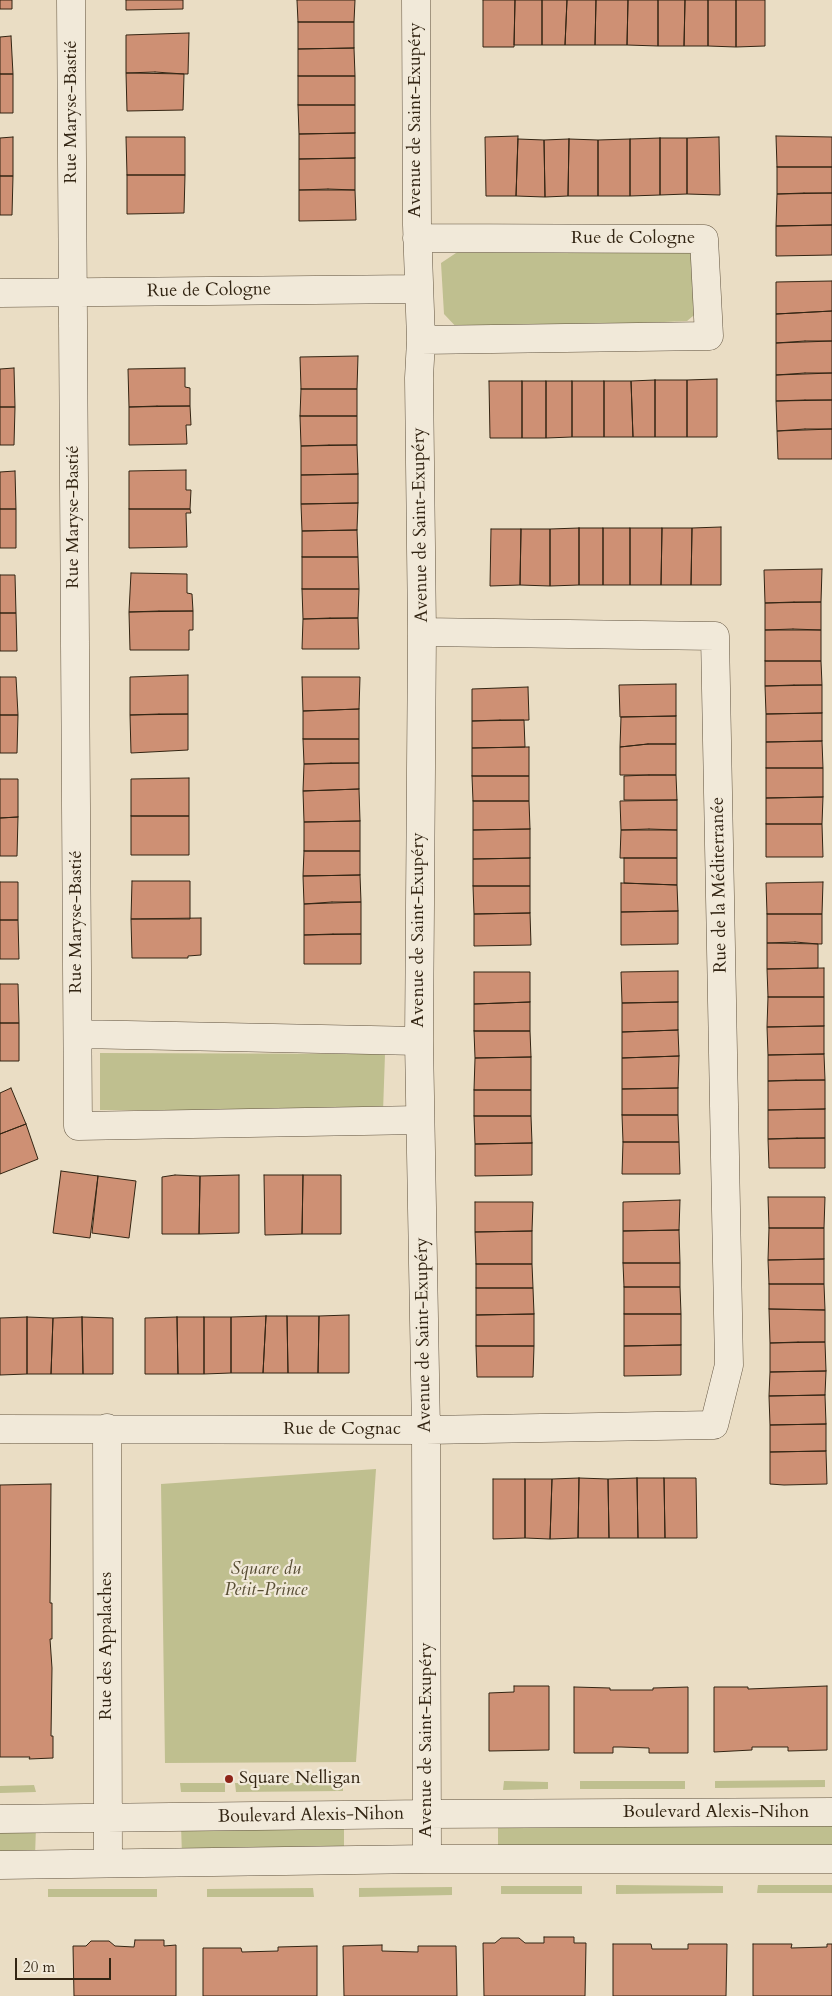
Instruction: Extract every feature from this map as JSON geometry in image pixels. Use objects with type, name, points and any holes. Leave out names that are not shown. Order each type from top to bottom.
[{"type":"street","name":"Rue Maryse-Bastié","points":[[71,0],[78,1126],[420,1120]]},
{"type":"street","name":"Avenue de Saint-Exupéry","points":[[416,0],[422,632],[418,1042],[426,1430],[427,1860]]},
{"type":"street","name":"Rue de Cologne","points":[[417,238],[704,239],[708,336],[420,340]]},
{"type":"street","name":"Rue de Cologne","points":[[0,293],[418,289]]},
{"type":"street","name":"Rue de la Méditerranée","points":[[422,632],[715,636],[729,1365],[714,1425]]},
{"type":"street","points":[[78,1034],[418,1042]]},
{"type":"street","name":"Rue de Cognac","points":[[0,1429],[426,1430],[714,1425]]},
{"type":"street","name":"Rue des Appalaches","points":[[107,1428],[108,1863]]},
{"type":"street","name":"Boulevard Alexis-Nihon","points":[[0,1819],[832,1812]]},
{"type":"street","points":[[0,1865],[427,1860],[832,1859]]},
{"type":"green space","points":[[462,249],[692,249],[705,306],[687,321],[460,331],[444,314],[441,263]]},
{"type":"green space","points":[[100,1053],[385,1054],[383,1112],[100,1110]]},
{"type":"green space","name":"Square du Petit-Prince","points":[[376,1469],[356,1762],[165,1763],[161,1484]]},
{"type":"green space","points":[[825,1780],[825,1787],[715,1788],[715,1781]]},
{"type":"green space","points":[[504,1781],[548,1782],[548,1789],[503,1790]]},
{"type":"green space","points":[[580,1781],[685,1781],[685,1789],[580,1789]]},
{"type":"green space","points":[[180,1783],[225,1783],[225,1792],[181,1792]]},
{"type":"green space","points":[[235,1783],[343,1783],[343,1791],[236,1792]]},
{"type":"green space","points":[[34,1785],[36,1792],[0,1793],[0,1786]]},
{"type":"green space","points":[[832,1823],[832,1850],[498,1852],[498,1825]]},
{"type":"green space","points":[[344,1824],[344,1853],[182,1855],[181,1826]]},
{"type":"green space","points":[[0,1827],[36,1827],[35,1856],[0,1856]]},
{"type":"green space","points":[[616,1885],[723,1886],[723,1893],[616,1894]]},
{"type":"green space","points":[[758,1885],[832,1885],[832,1893],[757,1893]]},
{"type":"green space","points":[[501,1886],[582,1886],[582,1894],[501,1894]]},
{"type":"green space","points":[[452,1887],[452,1895],[359,1897],[359,1888]]},
{"type":"green space","points":[[313,1888],[314,1897],[207,1897],[207,1889]]},
{"type":"green space","points":[[48,1889],[157,1889],[157,1897],[48,1897]]},
{"type":"building","points":[[0,0],[12,0],[12,9],[0,9]]},
{"type":"building","points":[[126,0],[183,0],[183,9],[126,10]]},
{"type":"building","points":[[297,0],[355,0],[354,22],[298,22]]},
{"type":"building","points":[[483,0],[515,0],[514,47],[483,47]]},
{"type":"building","points":[[515,0],[542,0],[542,45],[514,45]]},
{"type":"building","points":[[542,0],[567,0],[565,45],[542,45]]},
{"type":"building","points":[[567,0],[596,0],[595,45],[565,45]]},
{"type":"building","points":[[596,0],[628,0],[627,45],[595,45]]},
{"type":"building","points":[[628,0],[658,0],[658,46],[627,45]]},
{"type":"building","points":[[658,0],[685,0],[684,46],[658,46]]},
{"type":"building","points":[[685,0],[708,0],[708,46],[684,46]]},
{"type":"building","points":[[708,0],[736,0],[736,47],[708,46]]},
{"type":"building","points":[[736,0],[765,0],[765,46],[736,47]]},
{"type":"building","points":[[298,22],[354,22],[354,48],[298,49]]},
{"type":"building","points":[[189,33],[188,74],[126,73],[126,35]]},
{"type":"building","points":[[11,36],[13,74],[0,74],[0,37]]},
{"type":"building","points":[[354,48],[355,76],[298,76],[298,49]]},
{"type":"building","points":[[126,73],[184,74],[183,110],[127,111]]},
{"type":"building","points":[[0,74],[13,74],[13,113],[0,113]]},
{"type":"building","points":[[298,76],[355,76],[355,105],[298,105]]},
{"type":"building","points":[[298,105],[355,105],[355,133],[299,134]]},
{"type":"building","points":[[355,133],[355,158],[299,159],[299,134]]},
{"type":"building","points":[[518,136],[516,196],[486,196],[485,137]]},
{"type":"building","points":[[776,136],[832,137],[832,167],[777,167]]},
{"type":"building","points":[[13,137],[13,176],[0,176],[0,138]]},
{"type":"building","points":[[126,137],[185,137],[185,175],[127,175]]},
{"type":"building","points":[[719,137],[720,195],[687,194],[687,138]]},
{"type":"building","points":[[660,138],[687,138],[687,194],[660,195]]},
{"type":"building","points":[[660,138],[660,195],[630,196],[630,139]]},
{"type":"building","points":[[518,139],[544,140],[545,197],[516,196]]},
{"type":"building","points":[[569,139],[598,140],[598,196],[568,196]]},
{"type":"building","points":[[569,139],[568,196],[545,197],[544,140]]},
{"type":"building","points":[[630,139],[630,196],[598,196],[598,140]]},
{"type":"building","points":[[355,158],[355,190],[299,190],[299,159]]},
{"type":"building","points":[[777,167],[832,167],[832,193],[777,194]]},
{"type":"building","points":[[127,175],[185,175],[184,213],[127,214]]},
{"type":"building","points":[[0,176],[13,176],[12,215],[0,215]]},
{"type":"building","points":[[299,190],[355,190],[356,220],[299,221]]},
{"type":"building","points":[[832,193],[832,225],[776,226],[777,194]]},
{"type":"building","points":[[832,225],[832,255],[776,256],[776,226]]},
{"type":"building","points":[[832,281],[832,311],[776,314],[776,282]]},
{"type":"building","points":[[832,311],[832,341],[776,343],[776,314]]},
{"type":"building","points":[[832,341],[832,373],[776,375],[776,343]]},
{"type":"building","points":[[358,356],[357,389],[301,389],[300,357]]},
{"type":"building","points":[[14,368],[15,407],[0,407],[0,369]]},
{"type":"building","points":[[185,368],[185,387],[190,388],[190,406],[129,407],[128,369]]},
{"type":"building","points":[[832,373],[832,400],[776,401],[776,375]]},
{"type":"building","points":[[717,379],[717,437],[687,437],[687,380]]},
{"type":"building","points":[[655,380],[655,437],[633,437],[631,381]]},
{"type":"building","points":[[655,380],[687,380],[687,437],[655,437]]},
{"type":"building","points":[[489,381],[522,381],[522,438],[490,438]]},
{"type":"building","points":[[522,381],[546,381],[546,438],[522,438]]},
{"type":"building","points":[[546,381],[572,381],[572,437],[546,438]]},
{"type":"building","points":[[572,381],[604,381],[604,437],[572,437]]},
{"type":"building","points":[[604,381],[631,381],[633,437],[604,437]]},
{"type":"building","points":[[301,389],[357,389],[357,416],[300,416]]},
{"type":"building","points":[[832,400],[832,429],[777,431],[776,401]]},
{"type":"building","points":[[190,406],[191,425],[186,425],[187,444],[129,445],[129,407]]},
{"type":"building","points":[[0,407],[15,407],[14,445],[0,445]]},
{"type":"building","points":[[300,416],[357,416],[357,445],[301,446]]},
{"type":"building","points":[[832,429],[832,459],[778,459],[777,431]]},
{"type":"building","points":[[357,445],[358,474],[301,475],[301,446]]},
{"type":"building","points":[[186,470],[186,490],[191,490],[190,509],[129,509],[129,471]]},
{"type":"building","points":[[15,471],[16,509],[0,509],[0,472]]},
{"type":"building","points":[[358,474],[358,503],[301,504],[301,475]]},
{"type":"building","points":[[358,503],[357,530],[302,531],[301,504]]},
{"type":"building","points":[[0,509],[16,509],[16,548],[0,548]]},
{"type":"building","points":[[129,509],[190,509],[191,513],[186,513],[187,547],[129,548]]},
{"type":"building","points":[[721,527],[721,585],[691,585],[692,528]]},
{"type":"building","points":[[579,528],[579,585],[550,586],[550,529]]},
{"type":"building","points":[[579,528],[603,528],[603,585],[579,585]]},
{"type":"building","points":[[603,528],[630,528],[630,585],[603,585]]},
{"type":"building","points":[[630,528],[662,528],[661,585],[630,585]]},
{"type":"building","points":[[662,528],[692,528],[691,585],[661,585]]},
{"type":"building","points":[[491,529],[521,529],[520,585],[490,586]]},
{"type":"building","points":[[521,529],[550,529],[550,586],[520,585]]},
{"type":"building","points":[[357,530],[358,557],[302,557],[302,531]]},
{"type":"building","points":[[302,557],[358,557],[359,589],[302,589]]},
{"type":"building","points":[[822,569],[821,602],[765,603],[764,570]]},
{"type":"building","points":[[131,573],[187,574],[187,593],[192,594],[193,611],[129,612]]},
{"type":"building","points":[[0,575],[15,575],[16,613],[0,613]]},
{"type":"building","points":[[302,589],[359,589],[358,618],[303,619]]},
{"type":"building","points":[[821,602],[821,630],[765,630],[765,603]]},
{"type":"building","points":[[193,611],[193,630],[189,630],[189,650],[130,650],[129,612]]},
{"type":"building","points":[[0,613],[16,613],[17,651],[0,651]]},
{"type":"building","points":[[358,618],[359,649],[302,649],[303,619]]},
{"type":"building","points":[[765,630],[821,630],[821,661],[765,661]]},
{"type":"building","points":[[765,661],[821,661],[822,685],[765,686]]},
{"type":"building","points":[[188,675],[188,714],[130,715],[130,677]]},
{"type":"building","points":[[0,677],[16,677],[18,715],[0,715]]},
{"type":"building","points":[[302,677],[360,677],[359,709],[303,711]]},
{"type":"building","points":[[676,684],[676,716],[620,717],[619,685]]},
{"type":"building","points":[[822,685],[822,713],[766,714],[765,686]]},
{"type":"building","points":[[528,687],[529,720],[472,721],[472,689]]},
{"type":"building","points":[[359,709],[359,739],[303,739],[303,711]]},
{"type":"building","points":[[822,713],[822,741],[766,742],[766,714]]},
{"type":"building","points":[[188,714],[188,750],[131,753],[130,715]]},
{"type":"building","points":[[0,715],[18,715],[17,753],[0,753]]},
{"type":"building","points":[[676,716],[676,744],[620,747],[621,717]]},
{"type":"building","points":[[524,720],[525,747],[472,748],[472,721]]},
{"type":"building","points":[[303,739],[359,739],[359,763],[304,764]]},
{"type":"building","points":[[822,741],[823,768],[766,768],[766,742]]},
{"type":"building","points":[[676,744],[676,775],[620,775],[620,747]]},
{"type":"building","points":[[529,747],[529,776],[472,776],[472,748]]},
{"type":"building","points":[[359,763],[359,789],[303,791],[304,764]]},
{"type":"building","points":[[766,768],[823,768],[823,797],[766,798]]},
{"type":"building","points":[[676,775],[677,800],[624,800],[624,776]]},
{"type":"building","points":[[472,776],[529,776],[529,801],[473,801]]},
{"type":"building","points":[[189,778],[189,816],[131,816],[131,779]]},
{"type":"building","points":[[0,779],[18,779],[18,817],[0,818]]},
{"type":"building","points":[[359,789],[360,821],[304,822],[303,791]]},
{"type":"building","points":[[823,797],[822,824],[766,824],[766,798]]},
{"type":"building","points":[[677,800],[677,830],[621,830],[620,801]]},
{"type":"building","points":[[473,801],[529,801],[530,829],[473,830]]},
{"type":"building","points":[[131,816],[189,816],[189,855],[131,855]]},
{"type":"building","points":[[18,817],[17,856],[0,856],[0,818]]},
{"type":"building","points":[[360,821],[360,851],[304,851],[304,822]]},
{"type":"building","points":[[766,824],[822,824],[823,857],[766,857]]},
{"type":"building","points":[[530,829],[530,858],[473,859],[473,830]]},
{"type":"building","points":[[621,830],[677,830],[677,858],[620,858]]},
{"type":"building","points":[[304,851],[360,851],[360,875],[303,876]]},
{"type":"building","points":[[530,858],[530,886],[473,886],[473,859]]},
{"type":"building","points":[[624,858],[677,858],[677,885],[624,883]]},
{"type":"building","points":[[360,875],[361,902],[304,904],[303,876]]},
{"type":"building","points":[[132,881],[190,881],[190,919],[131,919]]},
{"type":"building","points":[[0,882],[18,882],[18,920],[0,920]]},
{"type":"building","points":[[823,882],[822,914],[767,914],[766,883]]},
{"type":"building","points":[[621,883],[677,885],[678,911],[621,912]]},
{"type":"building","points":[[473,886],[530,886],[530,913],[474,914]]},
{"type":"building","points":[[361,902],[361,934],[304,935],[304,904]]},
{"type":"building","points":[[678,911],[678,944],[621,945],[621,912]]},
{"type":"building","points":[[530,913],[531,945],[474,946],[474,914]]},
{"type":"building","points":[[767,914],[822,914],[822,944],[767,943]]},
{"type":"building","points":[[201,918],[201,955],[188,956],[188,958],[132,958],[131,919]]},
{"type":"building","points":[[0,920],[18,920],[19,959],[0,959]]},
{"type":"building","points":[[361,934],[361,964],[304,964],[304,935]]},
{"type":"building","points":[[795,942],[818,944],[818,968],[767,969],[767,943]]},
{"type":"building","points":[[824,968],[824,997],[768,997],[767,969]]},
{"type":"building","points":[[678,971],[678,1002],[622,1003],[621,972]]},
{"type":"building","points":[[474,972],[530,972],[530,1002],[474,1004]]},
{"type":"building","points":[[0,984],[18,984],[19,1023],[0,1023]]},
{"type":"building","points":[[768,997],[824,997],[824,1026],[767,1027]]},
{"type":"building","points":[[530,1002],[530,1031],[474,1031],[474,1004]]},
{"type":"building","points":[[678,1002],[678,1030],[622,1032],[622,1003]]},
{"type":"building","points":[[0,1023],[19,1023],[19,1061],[0,1061]]},
{"type":"building","points":[[824,1026],[824,1054],[768,1055],[767,1027]]},
{"type":"building","points":[[678,1030],[679,1056],[622,1058],[622,1032]]},
{"type":"building","points":[[474,1031],[530,1031],[531,1057],[475,1058]]},
{"type":"building","points":[[824,1054],[825,1080],[768,1081],[768,1055]]},
{"type":"building","points":[[679,1056],[678,1088],[622,1089],[622,1058]]},
{"type":"building","points":[[531,1057],[531,1090],[474,1090],[475,1058]]},
{"type":"building","points":[[825,1080],[825,1109],[768,1110],[768,1081]]},
{"type":"building","points":[[11,1088],[26,1124],[0,1134],[0,1093]]},
{"type":"building","points":[[678,1088],[678,1115],[622,1115],[622,1089]]},
{"type":"building","points":[[474,1090],[531,1090],[531,1116],[474,1116]]},
{"type":"building","points":[[825,1109],[825,1138],[768,1139],[768,1110]]},
{"type":"building","points":[[622,1115],[678,1115],[679,1142],[623,1142]]},
{"type":"building","points":[[474,1116],[531,1116],[532,1143],[475,1144]]},
{"type":"building","points":[[26,1124],[38,1159],[0,1174],[0,1134]]},
{"type":"building","points":[[825,1138],[825,1168],[769,1168],[768,1139]]},
{"type":"building","points":[[623,1142],[679,1142],[680,1174],[622,1174]]},
{"type":"building","points":[[532,1143],[532,1175],[475,1176],[475,1144]]},
{"type":"building","points":[[61,1171],[98,1176],[90,1238],[53,1233]]},
{"type":"building","points":[[175,1175],[200,1176],[199,1234],[162,1234],[162,1177]]},
{"type":"building","points":[[239,1175],[239,1233],[199,1234],[200,1176]]},
{"type":"building","points":[[264,1175],[303,1175],[302,1234],[265,1235]]},
{"type":"building","points":[[303,1175],[341,1175],[341,1234],[302,1234]]},
{"type":"building","points":[[98,1176],[136,1181],[129,1238],[92,1233]]},
{"type":"building","points":[[768,1197],[825,1197],[824,1228],[769,1228]]},
{"type":"building","points":[[680,1200],[679,1230],[623,1231],[623,1202]]},
{"type":"building","points":[[475,1202],[533,1202],[532,1231],[475,1232]]},
{"type":"building","points":[[769,1228],[824,1228],[824,1259],[768,1260]]},
{"type":"building","points":[[679,1230],[680,1263],[623,1263],[623,1231]]},
{"type":"building","points":[[532,1231],[532,1264],[476,1264],[475,1232]]},
{"type":"building","points":[[824,1259],[824,1284],[769,1284],[768,1260]]},
{"type":"building","points":[[623,1263],[680,1263],[680,1287],[624,1287]]},
{"type":"building","points":[[476,1264],[532,1264],[533,1288],[476,1288]]},
{"type":"building","points":[[769,1284],[824,1284],[825,1310],[769,1309]]},
{"type":"building","points":[[624,1287],[680,1287],[681,1314],[624,1314]]},
{"type":"building","points":[[476,1288],[533,1288],[534,1314],[476,1315]]},
{"type":"building","points":[[769,1309],[825,1310],[825,1342],[770,1343]]},
{"type":"building","points":[[534,1314],[534,1346],[476,1346],[476,1315]]},
{"type":"building","points":[[624,1314],[681,1314],[681,1345],[624,1346]]},
{"type":"building","points":[[349,1315],[349,1373],[318,1373],[319,1316]]},
{"type":"building","points":[[266,1316],[287,1316],[288,1373],[263,1373]]},
{"type":"building","points":[[266,1316],[263,1373],[231,1373],[231,1317]]},
{"type":"building","points":[[287,1316],[319,1316],[318,1373],[288,1373]]},
{"type":"building","points":[[27,1317],[53,1318],[51,1374],[27,1374]]},
{"type":"building","points":[[27,1317],[27,1374],[0,1375],[0,1318]]},
{"type":"building","points":[[82,1317],[83,1374],[51,1374],[53,1318]]},
{"type":"building","points":[[82,1317],[113,1318],[113,1374],[83,1374]]},
{"type":"building","points":[[177,1317],[178,1374],[145,1374],[145,1318]]},
{"type":"building","points":[[177,1317],[204,1317],[204,1374],[178,1374]]},
{"type":"building","points":[[204,1317],[231,1317],[231,1373],[204,1374]]},
{"type":"building","points":[[825,1342],[826,1371],[770,1372],[770,1343]]},
{"type":"building","points":[[681,1345],[681,1375],[624,1376],[624,1346]]},
{"type":"building","points":[[476,1346],[534,1346],[533,1377],[477,1377]]},
{"type":"building","points":[[826,1371],[825,1395],[769,1396],[770,1372]]},
{"type":"building","points":[[825,1395],[826,1424],[770,1425],[769,1396]]},
{"type":"building","points":[[826,1424],[826,1451],[770,1452],[770,1425]]},
{"type":"building","points":[[826,1451],[827,1484],[770,1484],[770,1452]]},
{"type":"building","points":[[579,1478],[578,1538],[550,1539],[552,1479]]},
{"type":"building","points":[[579,1478],[608,1479],[609,1538],[578,1538]]},
{"type":"building","points":[[637,1478],[638,1538],[609,1538],[608,1479]]},
{"type":"building","points":[[637,1478],[664,1478],[665,1538],[638,1538]]},
{"type":"building","points":[[664,1478],[696,1478],[697,1538],[665,1538]]},
{"type":"building","points":[[493,1479],[525,1479],[525,1538],[493,1539]]},
{"type":"building","points":[[525,1479],[552,1479],[550,1539],[525,1538]]},
{"type":"building","points":[[51,1484],[50,1603],[52,1603],[52,1639],[50,1639],[53,1758],[0,1757],[0,1485]]},
{"type":"building","points":[[514,1686],[549,1686],[549,1750],[489,1751],[489,1693],[514,1692]]},
{"type":"building","points":[[827,1686],[827,1750],[788,1751],[788,1747],[752,1747],[752,1750],[714,1752],[714,1687],[748,1687],[748,1689]]},
{"type":"building","points":[[574,1687],[610,1688],[610,1690],[653,1690],[653,1688],[688,1687],[688,1753],[649,1753],[649,1748],[613,1747],[613,1753],[574,1753]]},
{"type":"building","points":[[544,1937],[574,1937],[574,1943],[586,1943],[585,1996],[484,1996],[483,1943],[495,1943],[501,1938],[519,1938],[525,1943],[544,1943]]},
{"type":"building","points":[[135,1940],[164,1940],[164,1946],[176,1945],[176,1996],[74,1996],[73,1946],[86,1946],[91,1941],[109,1941],[115,1946],[134,1947]]},
{"type":"building","points":[[613,1944],[651,1944],[652,1949],[688,1949],[688,1944],[727,1944],[726,1996],[613,1996]]},
{"type":"building","points":[[753,1944],[792,1944],[791,1948],[827,1947],[827,1944],[832,1944],[832,1996],[753,1996]]},
{"type":"building","points":[[382,1945],[382,1951],[418,1952],[418,1946],[456,1946],[457,1996],[344,1996],[343,1946]]},
{"type":"building","points":[[317,1946],[317,1996],[203,1996],[203,1948],[241,1948],[242,1952],[278,1951],[278,1947]]},
{"type":"place","name":"Square Nelligan","points":[[229,1779]]}]
